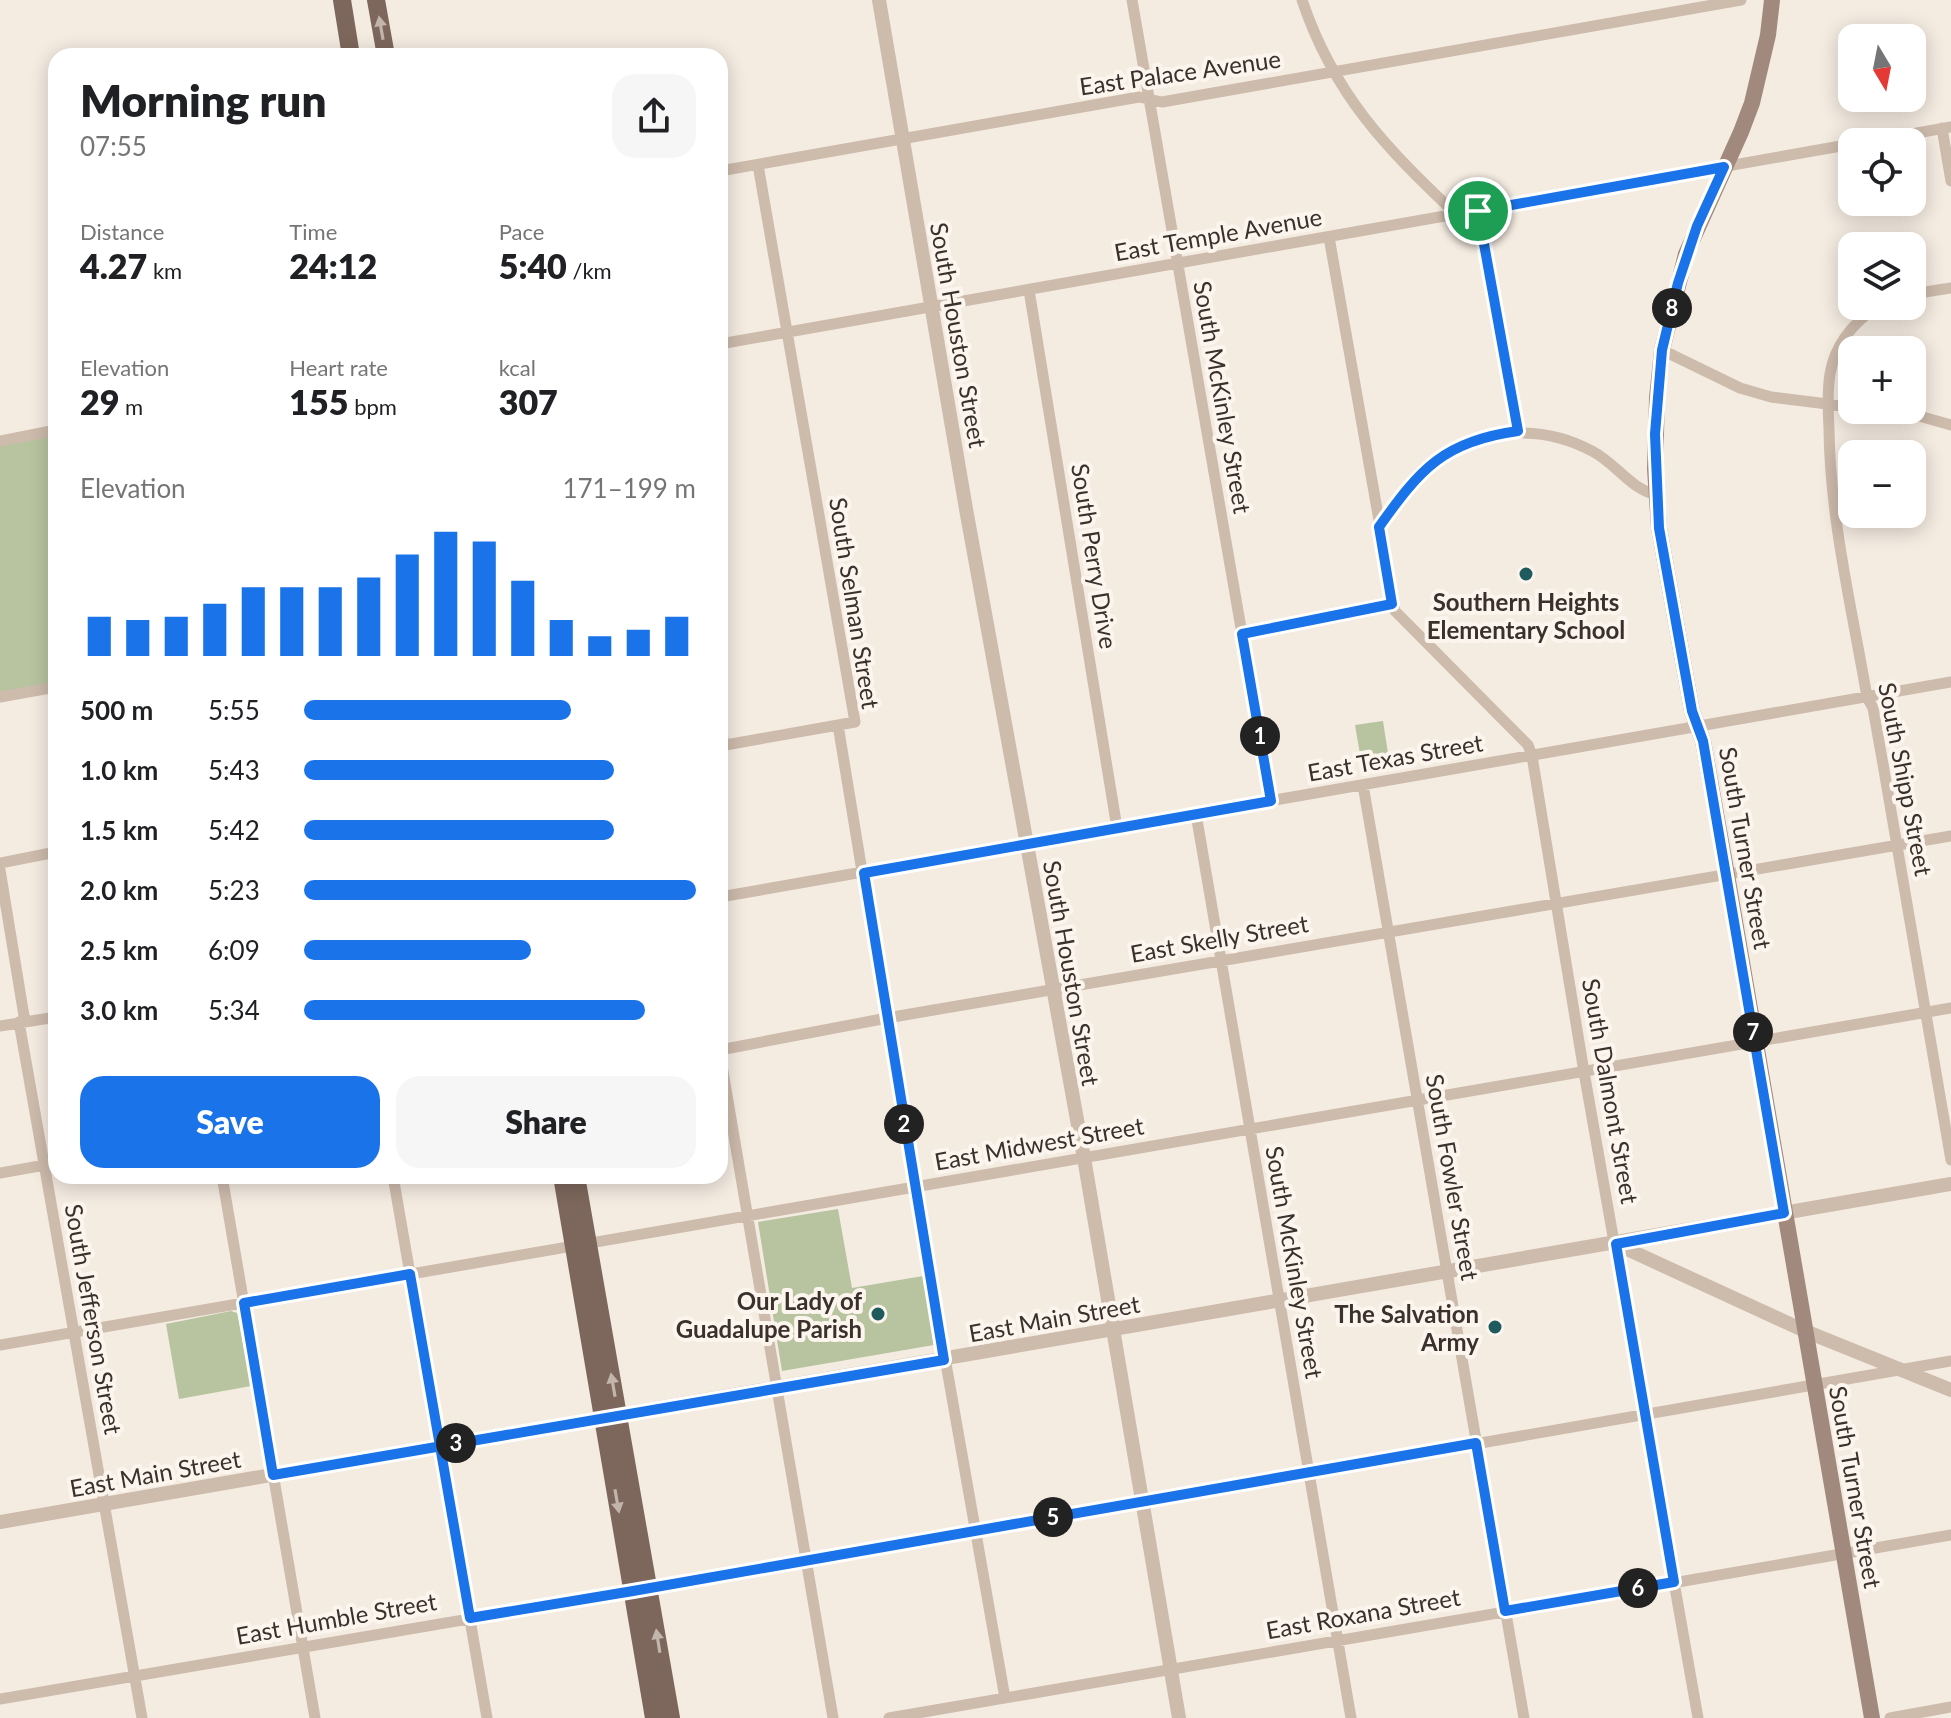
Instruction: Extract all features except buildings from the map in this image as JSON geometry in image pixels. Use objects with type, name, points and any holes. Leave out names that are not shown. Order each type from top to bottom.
[{"type":"main road","points":[[342,0],[350,48]]},
{"type":"main road","points":[[376,0],[385,48]]},
{"type":"main road","name":"South Turner Street","points":[[1772,0],[1761,72],[1741,132],[1686,254],[1662,350],[1655,434],[1657,495],[1659,528],[1692,711],[1699,728],[1727,875],[1872,1718]]},
{"type":"main road","points":[[564,1184],[581,1247],[641,1590],[671,1718]]},
{"type":"main road","points":[[577,1184],[581,1247]]},
{"type":"main road","points":[[641,1590],[654,1718]]},
{"type":"street","name":"South Houston Street","points":[[879,0],[966,509],[1084,1158],[1179,1718]]},
{"type":"street","name":"South McKinley Street","points":[[1132,0],[1271,801]]},
{"type":"street","points":[[1302,0],[1334,72],[1355,107],[1392,153],[1457,215]]},
{"type":"street","name":"East Palace Avenue","points":[[728,170],[1139,97],[1162,102],[1741,0]]},
{"type":"street","points":[[1926,132],[1947,128],[1951,181]]},
{"type":"street","name":"East Temple Avenue","points":[[728,343],[1838,147]]},
{"type":"street","name":"South Selman Street","points":[[758,165],[855,722],[838,725],[944,1360],[1005,1698]]},
{"type":"street","points":[[1478,211],[1518,431]]},
{"type":"street","points":[[1329,237],[1392,604],[1398,616],[1528,745],[1532,756]]},
{"type":"street","points":[[1926,292],[1951,288]]},
{"type":"street","name":"South Perry Drive","points":[[1029,290],[1117,828]]},
{"type":"street","name":"South Shipp Street","points":[[1859,320],[1840,345],[1830,374],[1829,471],[1867,697],[1873,708],[1898,845],[1951,1160]]},
{"type":"street","points":[[1662,350],[1740,388],[1771,397],[1838,406]]},
{"type":"street","points":[[1926,418],[1951,425]]},
{"type":"street","points":[[1379,527],[1423,469],[1443,455],[1475,440],[1518,431],[1579,444],[1607,460],[1641,492],[1657,495]]},
{"type":"street","points":[[0,441],[48,432]]},
{"type":"street","points":[[1242,634],[1392,604]]},
{"type":"street","name":"East Texas Street","points":[[728,896],[1951,682]]},
{"type":"street","points":[[0,697],[48,688]]},
{"type":"street","points":[[728,744],[838,725]]},
{"type":"street","name":"South Dalmont Street","points":[[1532,756],[1584,1072],[1698,1718]]},
{"type":"street","name":"South Fowler Street","points":[[1363,785],[1524,1718]]},
{"type":"street","name":"South McKinley Street","points":[[1196,814],[1351,1718]]},
{"type":"street","name":"East Skelly Street","points":[[728,1050],[887,1018],[1951,836]]},
{"type":"street","points":[[0,863],[48,854]]},
{"type":"street","name":"South Jefferson Street","points":[[0,870],[22,1022],[48,1154]]},
{"type":"street","name":"East Midwest Street","points":[[0,1345],[1951,1008]]},
{"type":"street","points":[[0,1026],[48,1018]]},
{"type":"street","points":[[728,1102],[833,1718]]},
{"type":"street","points":[[0,1173],[48,1164]]},
{"type":"street","name":"South Jefferson Street","points":[[53,1184],[74,1332],[142,1718]]},
{"type":"street","points":[[223,1184],[315,1718]]},
{"type":"street","points":[[394,1184],[487,1718]]},
{"type":"street","name":"East Main Street","points":[[0,1522],[1951,1184]]},
{"type":"street","points":[[1616,1244],[1805,1331],[1951,1390]]},
{"type":"street","name":"East Humble Street","points":[[0,1699],[1951,1361]]},
{"type":"street","name":"East Roxana Street","points":[[889,1718],[1951,1535]]},
{"type":"street","points":[[1890,1718],[1951,1707]]},
{"type":"green space","points":[[48,432],[48,688],[0,697],[0,441]]},
{"type":"green space","points":[[1383,721],[1389,760],[1362,766],[1355,725]]},
{"type":"green space","points":[[838,1209],[852,1288],[923,1276],[934,1345],[782,1371],[758,1222]]},
{"type":"green space","points":[[231,1311],[237,1313],[251,1386],[179,1399],[166,1324]]},
{"type":"place","name":"Southern Heights Elementary School","points":[[1526,574]]},
{"type":"place","name":"Our Lady of Guadalupe Parish","points":[[878,1314]]},
{"type":"place","name":"The Salvation Army","points":[[1495,1327]]},
{"type":"route","points":[[1478,211],[1518,431],[1475,440],[1443,455],[1423,469],[1400,497],[1379,527],[1392,604],[1242,634],[1271,801],[864,873],[944,1360],[530,1430],[440,1446],[273,1475],[244,1303],[410,1274],[440,1446],[455,1535],[470,1618],[1476,1443],[1505,1611],[1674,1582],[1616,1244],[1784,1213],[1703,741],[1692,711],[1659,528],[1655,469],[1662,350],[1686,254],[1724,167],[1478,211]]}]
